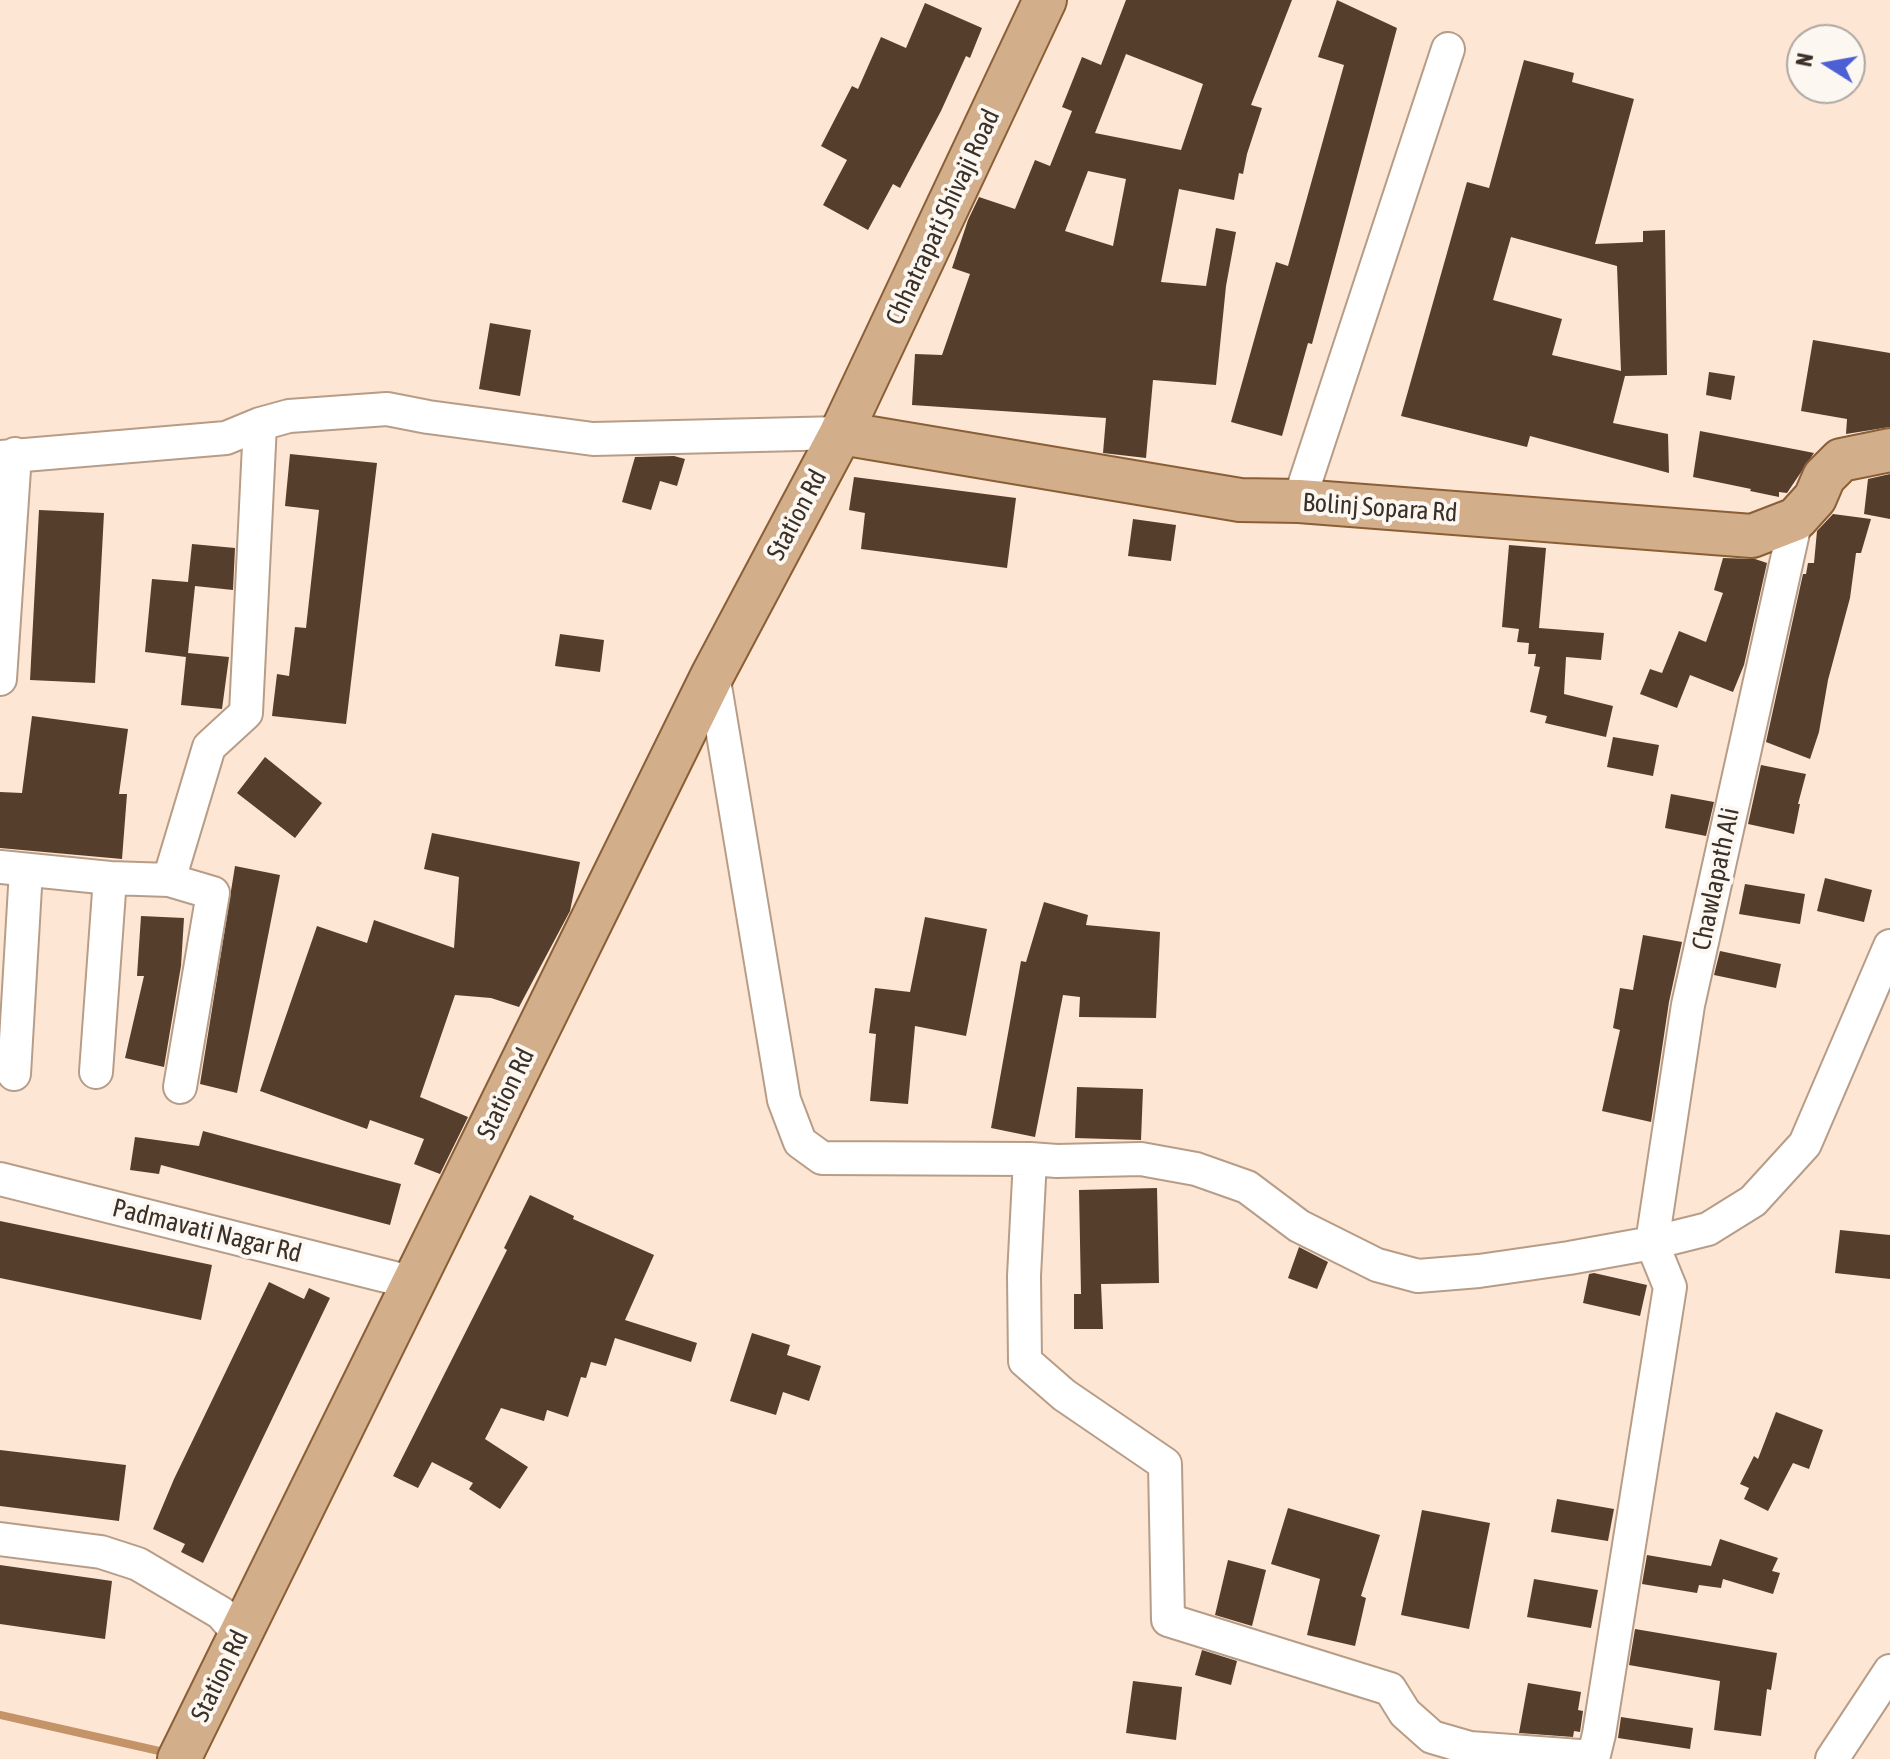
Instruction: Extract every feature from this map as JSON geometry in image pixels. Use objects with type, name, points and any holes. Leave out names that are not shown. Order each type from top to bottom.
[{"type":"main road","name":"Chhatrapati Shivaji Road","points":[[841,433],[1045,0]]},
{"type":"main road","name":"Bolinj Sopara Rd","points":[[841,433],[1240,500],[1299,501],[1752,536],[1796,519]]},
{"type":"main road","name":"Station Rd","points":[[179,1759],[713,674],[841,433]]},
{"type":"main road","points":[[1796,519],[1815,498],[1824,477],[1841,460],[1890,450]]},
{"type":"street","points":[[1299,501],[1448,49]]},
{"type":"street","points":[[0,679],[7,456],[226,438],[289,416],[387,409],[593,439],[841,433]]},
{"type":"street","points":[[169,880],[209,747],[246,713],[260,424]]},
{"type":"street","name":"Chawlapath Ali","points":[[1652,1243],[1688,1005],[1796,519]]},
{"type":"street","points":[[713,674],[784,1100],[800,1142],[822,1158],[1141,1159],[1196,1169],[1247,1187],[1299,1226],[1377,1265],[1418,1276],[1494,1269],[1652,1243],[1708,1229],[1753,1201],[1805,1144],[1890,946]]},
{"type":"street","points":[[14,1074],[13,868],[110,878],[169,880],[213,893],[180,1087]]},
{"type":"street","points":[[96,1072],[110,878]]},
{"type":"street","points":[[1030,1159],[1024,1276],[1025,1361],[1064,1395],[1165,1464],[1168,1620],[1390,1689],[1405,1713],[1432,1737],[1470,1748],[1593,1758],[1670,1287],[1652,1243]]},
{"type":"street","name":"Padmavati Nagar Rd","points":[[0,1179],[414,1283]]},
{"type":"street","points":[[0,1539],[101,1552],[138,1564],[221,1613],[240,1635]]},
{"type":"street","points":[[1832,1759],[1890,1671]]},
{"type":"building","points":[[1126,0],[1292,0],[1251,105],[1262,108],[1243,174],[1239,173],[1234,200],[1179,189],[1161,282],[1206,286],[1216,228],[1236,232],[1226,286],[1216,385],[1153,380],[1146,458],[1103,453],[1106,418],[912,405],[915,354],[942,355],[970,274],[952,268],[979,197],[1015,209],[1035,160],[1050,166],[1072,111],[1062,107],[1082,57],[1101,65]],"holes":[[[1126,54],[1203,84],[1181,150],[1095,133]],[[1088,171],[1126,179],[1113,246],[1065,231]]]},
{"type":"building","points":[[1337,0],[1397,28],[1312,344],[1308,343],[1282,436],[1231,422],[1276,262],[1288,266],[1344,65],[1318,57]]},
{"type":"building","points":[[925,3],[982,28],[970,58],[966,56],[900,188],[893,184],[868,230],[823,205],[847,160],[821,146],[852,86],[858,89],[881,37],[906,48]]},
{"type":"building","points":[[1524,60],[1574,73],[1572,82],[1634,99],[1595,244],[1643,242],[1643,231],[1665,230],[1667,375],[1625,376],[1613,423],[1668,434],[1669,473],[1530,436],[1527,447],[1401,416],[1467,182],[1489,188]],"holes":[[[1511,237],[1617,266],[1621,371],[1552,355],[1562,319],[1493,300]]]},
{"type":"building","points":[[490,323],[531,330],[520,396],[479,389]]},
{"type":"building","points":[[1813,340],[1890,353],[1890,427],[1846,434],[1847,419],[1801,411]]},
{"type":"building","points":[[1709,372],[1735,376],[1731,400],[1706,395]]},
{"type":"building","points":[[1700,431],[1814,453],[1787,493],[1779,492],[1779,497],[1693,477]]},
{"type":"building","points":[[290,454],[377,463],[346,724],[272,716],[277,674],[289,676],[295,627],[306,628],[319,510],[285,506]]},
{"type":"building","points":[[674,456],[685,459],[677,486],[660,481],[651,510],[622,502],[635,457]]},
{"type":"building","points":[[1890,474],[1890,519],[1864,514],[1868,479]]},
{"type":"building","points":[[854,477],[1016,498],[1007,568],[861,549],[865,513],[849,510]]},
{"type":"building","points":[[39,510],[104,513],[95,683],[30,680]]},
{"type":"building","points":[[1833,514],[1871,519],[1861,553],[1856,553],[1850,598],[1810,759],[1766,742],[1803,574],[1806,574],[1808,563],[1814,563],[1817,531]]},
{"type":"building","points":[[1133,519],[1176,525],[1171,561],[1128,556]]},
{"type":"building","points":[[192,544],[235,548],[233,590],[195,586],[188,653],[229,657],[222,709],[181,705],[186,657],[145,652],[152,579],[188,582]]},
{"type":"building","points":[[1509,545],[1546,548],[1539,628],[1604,633],[1601,660],[1566,657],[1564,694],[1613,706],[1606,737],[1545,723],[1547,716],[1530,712],[1540,667],[1534,666],[1536,654],[1528,654],[1529,643],[1517,642],[1519,629],[1502,627]]},
{"type":"building","points":[[1723,558],[1755,559],[1767,563],[1744,665],[1733,692],[1690,675],[1677,708],[1640,694],[1650,669],[1662,673],[1679,631],[1706,642],[1723,593],[1714,590]]},
{"type":"building","points":[[560,634],[604,640],[600,672],[555,666]]},
{"type":"building","points":[[32,716],[128,729],[119,794],[127,794],[122,859],[0,848],[0,792],[22,793]]},
{"type":"building","points":[[1613,737],[1659,745],[1653,776],[1607,767]]},
{"type":"building","points":[[265,757],[322,803],[295,838],[237,793]]},
{"type":"building","points":[[1761,765],[1806,774],[1794,834],[1748,824]]},
{"type":"building","points":[[1671,794],[1714,802],[1706,836],[1665,828]]},
{"type":"building","points":[[432,833],[580,862],[570,911],[519,1007],[491,998],[455,995],[420,1097],[468,1117],[440,1174],[414,1164],[424,1139],[370,1120],[367,1129],[260,1091],[317,926],[367,943],[374,920],[454,948],[459,877],[424,869]]},
{"type":"building","points":[[235,866],[280,875],[237,1093],[200,1084]]},
{"type":"building","points":[[1825,878],[1872,890],[1864,922],[1817,911]]},
{"type":"building","points":[[1745,884],[1805,894],[1800,924],[1739,914]]},
{"type":"building","points":[[1044,902],[1088,915],[1086,925],[1160,932],[1156,1018],[1079,1017],[1080,997],[1063,995],[1035,1137],[991,1128],[1021,961],[1026,962]]},
{"type":"building","points":[[141,916],[184,918],[181,966],[164,1067],[125,1058],[144,976],[137,976]]},
{"type":"building","points":[[925,917],[987,929],[966,1036],[915,1026],[908,1104],[870,1101],[876,1034],[869,1033],[875,988],[910,992]]},
{"type":"building","points":[[1643,935],[1682,942],[1669,1002],[1651,1122],[1602,1111],[1620,1030],[1613,1028],[1620,988],[1633,990]]},
{"type":"building","points":[[1720,951],[1781,964],[1776,988],[1714,975]]},
{"type":"building","points":[[1077,1087],[1143,1089],[1141,1140],[1075,1138]]},
{"type":"building","points":[[203,1131],[401,1184],[390,1225],[161,1165],[159,1174],[130,1170],[135,1137],[199,1146]]},
{"type":"building","points":[[1157,1188],[1159,1283],[1101,1284],[1103,1329],[1074,1329],[1074,1294],[1081,1294],[1079,1190]]},
{"type":"building","points":[[530,1195],[574,1216],[573,1219],[654,1255],[625,1320],[697,1343],[691,1362],[615,1338],[606,1366],[591,1362],[586,1378],[581,1377],[568,1417],[547,1410],[544,1421],[501,1408],[485,1439],[528,1467],[500,1509],[469,1489],[473,1483],[432,1462],[418,1488],[393,1476],[507,1250],[504,1248]]},
{"type":"building","points":[[0,1221],[212,1265],[201,1320],[0,1278]]},
{"type":"building","points":[[1840,1230],[1890,1235],[1890,1279],[1835,1273]]},
{"type":"building","points":[[1299,1247],[1328,1262],[1317,1289],[1288,1278]]},
{"type":"building","points":[[1589,1274],[1647,1285],[1640,1316],[1583,1303]]},
{"type":"building","points":[[269,1282],[304,1299],[309,1288],[330,1298],[203,1563],[181,1552],[185,1544],[153,1529]]},
{"type":"building","points":[[752,1333],[790,1345],[787,1355],[821,1366],[809,1401],[783,1392],[776,1415],[730,1401]]},
{"type":"building","points":[[1776,1412],[1823,1430],[1809,1469],[1793,1463],[1768,1511],[1744,1499],[1749,1488],[1740,1484],[1754,1456],[1758,1459]]},
{"type":"building","points":[[0,1450],[126,1465],[119,1521],[0,1506]]},
{"type":"building","points":[[1557,1499],[1614,1509],[1608,1541],[1551,1532]]},
{"type":"building","points":[[1288,1508],[1380,1535],[1361,1596],[1366,1598],[1355,1646],[1307,1635],[1320,1579],[1271,1564]]},
{"type":"building","points":[[1422,1510],[1490,1523],[1469,1629],[1401,1615]]},
{"type":"building","points":[[1720,1539],[1778,1558],[1772,1571],[1780,1573],[1773,1594],[1723,1579],[1721,1588],[1699,1585],[1697,1593],[1642,1584],[1647,1555],[1711,1566]]},
{"type":"building","points":[[1228,1560],[1266,1570],[1252,1626],[1215,1615]]},
{"type":"building","points":[[0,1565],[112,1581],[105,1639],[0,1624]]},
{"type":"building","points":[[1534,1579],[1598,1590],[1591,1628],[1527,1617]]},
{"type":"building","points":[[1635,1629],[1777,1653],[1771,1690],[1767,1689],[1761,1736],[1714,1730],[1720,1681],[1629,1665]]},
{"type":"building","points":[[1202,1650],[1237,1661],[1231,1685],[1195,1675]]},
{"type":"building","points":[[1133,1681],[1182,1687],[1176,1740],[1126,1733]]},
{"type":"building","points":[[1528,1683],[1581,1692],[1578,1710],[1583,1711],[1580,1732],[1574,1731],[1573,1737],[1519,1733]]},
{"type":"building","points":[[1621,1717],[1693,1728],[1690,1749],[1618,1738]]},
{"type":"waterway","points":[[0,1715],[168,1753]]}]
